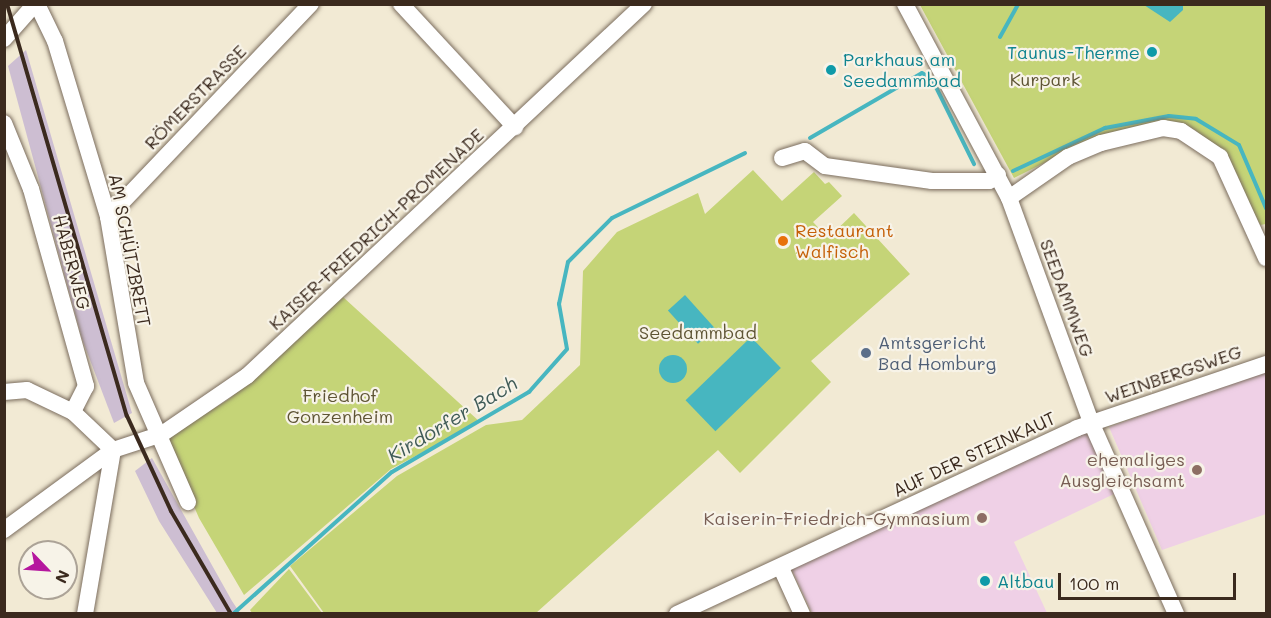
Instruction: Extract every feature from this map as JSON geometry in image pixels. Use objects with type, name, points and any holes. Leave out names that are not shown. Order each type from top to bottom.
[{"type":"street","points":[[4,39],[36,4]]},
{"type":"street","name":"AM SCHÜTZBRETT","points":[[36,4],[55,41],[108,217],[136,383],[150,419],[162,434],[188,502]]},
{"type":"street","name":"RÖMERSTRASSE","points":[[108,217],[311,4]]},
{"type":"street","points":[[401,4],[515,127]]},
{"type":"street","name":"KAISER-FRIEDRICH-PROMENADE","points":[[4,530],[66,482],[113,450],[162,434],[247,376],[644,4]]},
{"type":"street","name":"SEEDAMMWEG","points":[[905,4],[1009,198],[1091,422],[1176,614]]},
{"type":"street","name":"HABERWEG","points":[[4,123],[31,189],[86,386],[73,412]]},
{"type":"street","points":[[1009,198],[1068,157],[1101,143],[1163,128],[1181,131],[1220,157],[1266,258]]},
{"type":"street","points":[[782,158],[805,151],[825,166],[932,181],[989,181],[998,175]]},
{"type":"street","name":"WEINBERGSWEG","points":[[1091,422],[1266,364]]},
{"type":"street","points":[[4,392],[27,390],[73,412],[113,450],[85,614]]},
{"type":"street","name":"AUF DER STEINKAUT","points":[[678,614],[1091,422]]},
{"type":"street","points":[[781,568],[802,614]]},
{"type":"shaded area","points":[[26,50],[132,413],[114,423],[82,339],[8,66]]},
{"type":"shaded area","name":"ehemaliges Ausgleichsamt","points":[[1266,371],[1266,514],[1162,550],[1109,427]]},
{"type":"shaded area","name":"Kaiserin-Friedrich-Gymnasium","points":[[1089,431],[1116,493],[1014,542],[1047,613],[812,613],[791,568]]},
{"type":"shaded area","points":[[152,458],[240,613],[217,613],[159,521],[135,471]]},
{"type":"green space","name":"Kurpark","points":[[920,5],[1266,5],[1266,224],[1260,225],[1224,154],[1195,130],[1176,125],[1088,141],[1014,178]]},
{"type":"green space","name":"Seedammbad","points":[[753,170],[782,201],[814,172],[825,184],[829,182],[842,196],[813,222],[828,238],[854,213],[910,274],[811,361],[831,382],[740,473],[718,450],[536,613],[324,613],[290,566],[397,476],[486,425],[522,420],[580,365],[583,271],[617,232],[698,193],[705,214]]},
{"type":"green space","name":"Friedhof Gonzenheim","points":[[343,297],[480,422],[391,469],[244,595],[199,518],[165,439],[229,399]]},
{"type":"green space","points":[[289,569],[322,613],[252,613],[250,610]]},
{"type":"water","points":[[1144,5],[1183,5],[1183,10],[1170,22]]},
{"type":"water","points":[[685,295],[715,328],[698,344],[668,310]]},
{"type":"water","points":[[751,337],[781,368],[715,431],[686,400]]},
{"type":"water","points":[[673,355],[683,359],[687,369],[683,379],[673,383],[663,379],[659,369],[663,359]]},
{"type":"waterway","name":"Kirdorfer Bach","points":[[1000,37],[1018,4]]},
{"type":"waterway","name":"Kirdorfer Bach","points":[[810,138],[922,73],[932,79],[974,164]]},
{"type":"waterway","name":"Kirdorfer Bach","points":[[1013,171],[1105,128],[1169,116],[1196,119],[1239,145],[1266,208]]},
{"type":"waterway","name":"Kirdorfer Bach","points":[[233,614],[392,472],[529,392],[567,349],[559,304],[568,262],[612,218],[745,153]]},
{"type":"railway","points":[[7,4],[127,416],[171,511],[231,614]]},
{"type":"place","name":"Taunus-Therme","points":[[1152,52]]},
{"type":"place","name":"Parkhaus am Seedammbad","points":[[831,70]]},
{"type":"place","name":"Restaurant Walfisch","points":[[783,241]]},
{"type":"place","name":"Amtsgericht Bad Homburg","points":[[866,353]]},
{"type":"place","name":"ehemaliges Ausgleichsamt","points":[[1197,470]]},
{"type":"place","name":"Kaiserin-Friedrich-Gymnasium","points":[[982,518]]},
{"type":"place","name":"Altbau","points":[[985,581]]}]
